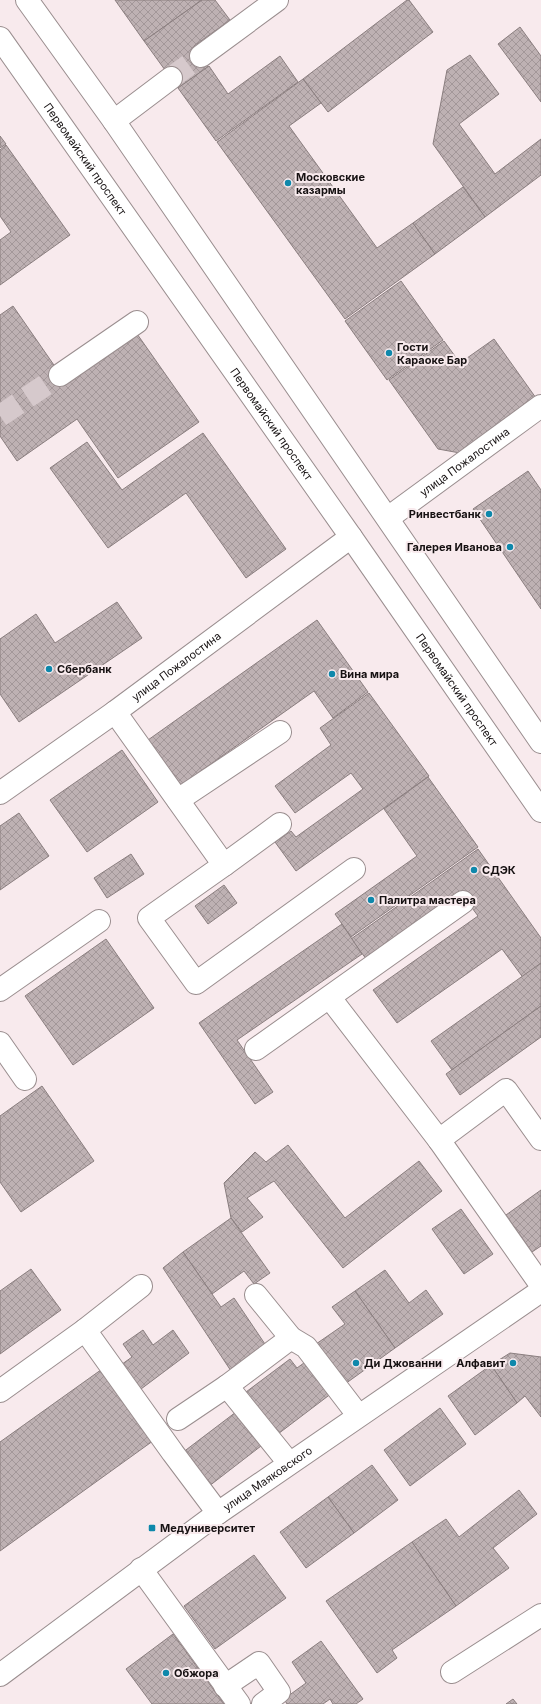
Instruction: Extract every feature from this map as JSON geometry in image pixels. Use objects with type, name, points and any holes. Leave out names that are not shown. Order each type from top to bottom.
[{"type":"main road","points":[[27,0],[114,122],[541,742]]},
{"type":"main road","points":[[201,56],[277,0]]},
{"type":"main road","name":"Первомайский проспект","points":[[0,38],[351,537],[541,811]]},
{"type":"main road","points":[[114,122],[170,78]]},
{"type":"main road","points":[[60,374],[137,322]]},
{"type":"main road","name":"улица Пожалостина","points":[[388,518],[541,406]]},
{"type":"main road","name":"улица Пожалостина","points":[[0,793],[115,712],[351,537]]},
{"type":"main road","points":[[115,712],[224,865]]},
{"type":"main road","points":[[178,800],[280,732]]},
{"type":"main road","points":[[280,824],[149,918],[196,983],[354,869]]},
{"type":"main road","points":[[256,1049],[330,998],[463,902]]},
{"type":"main road","points":[[0,990],[100,921]]},
{"type":"main road","points":[[330,998],[439,1140],[541,1285]]},
{"type":"main road","points":[[0,1043],[25,1079]]},
{"type":"main road","points":[[439,1140],[506,1090],[541,1139]]},
{"type":"main road","points":[[0,1391],[85,1330],[141,1286]]},
{"type":"main road","name":"улица Маяковского","points":[[0,1675],[218,1513],[541,1291]]},
{"type":"main road","points":[[256,1295],[291,1338],[306,1348],[358,1416]]},
{"type":"main road","points":[[85,1330],[218,1513]]},
{"type":"main road","points":[[178,1419],[227,1386],[291,1338]]},
{"type":"main road","points":[[227,1386],[289,1463]]},
{"type":"main road","points":[[141,1569],[239,1704]]},
{"type":"main road","points":[[452,1672],[541,1616]]},
{"type":"main road","points":[[225,1686],[259,1663],[279,1692],[262,1704]]},
{"type":"building","points":[[115,0],[202,0],[144,41]]},
{"type":"building","points":[[202,0],[215,0],[230,20],[194,46],[208,67],[178,88],[144,41]]},
{"type":"building","points":[[409,0],[433,32],[328,112],[303,79]]},
{"type":"building","points":[[520,27],[541,56],[541,102],[498,44]]},
{"type":"building","points":[[470,55],[499,94],[459,124],[495,174],[541,139],[541,175],[485,217],[433,144],[447,70]]},
{"type":"building","points":[[280,56],[298,82],[216,141],[178,88],[209,66],[228,94]]},
{"type":"building","name":"Московские казармы","points":[[303,79],[321,103],[289,126],[377,248],[413,223],[435,254],[345,319],[217,142]]},
{"type":"building","points":[[0,136],[6,144],[0,148]]},
{"type":"building","points":[[6,145],[70,235],[0,285],[0,240],[11,232],[0,216],[0,150]]},
{"type":"building","points":[[463,187],[485,217],[435,254],[413,223]]},
{"type":"building","points":[[401,281],[443,340],[387,380],[345,321]]},
{"type":"building","points":[[13,306],[65,381],[135,331],[199,422],[118,478],[77,419],[17,461],[0,436],[0,315]]},
{"type":"building","points":[[494,339],[536,398],[460,453],[438,449],[389,380],[444,341],[460,363]]},
{"type":"building","points":[[203,433],[286,549],[246,578],[186,493],[108,548],[50,468],[87,442],[122,490]]},
{"type":"building","points":[[528,471],[541,490],[541,609],[473,509]]},
{"type":"building","name":"Сбербанк","points":[[117,602],[142,638],[19,722],[0,694],[0,639],[36,614],[55,643]]},
{"type":"building","points":[[317,620],[368,692],[333,718],[314,691],[181,785],[148,740]]},
{"type":"building","points":[[369,693],[429,776],[296,871],[275,842],[291,831],[296,837],[363,789],[351,773],[295,813],[275,786],[331,745],[320,728]]},
{"type":"building","points":[[122,750],[158,802],[87,852],[50,800]]},
{"type":"building","points":[[428,777],[478,847],[351,937],[335,914],[417,856],[384,809]]},
{"type":"building","points":[[19,813],[49,856],[0,890],[0,826]]},
{"type":"building","points":[[478,849],[541,938],[541,973],[527,983],[502,949],[397,1023],[373,990],[478,916],[461,893],[367,960],[351,939]]},
{"type":"building","points":[[131,854],[144,874],[107,898],[94,878]]},
{"type":"building","points":[[224,885],[237,903],[208,924],[195,906]]},
{"type":"building","points":[[342,924],[362,954],[237,1040],[273,1092],[255,1104],[199,1023]]},
{"type":"building","points":[[106,939],[154,1008],[73,1065],[25,996]]},
{"type":"building","points":[[541,963],[541,1006],[452,1070],[431,1041]]},
{"type":"building","points":[[541,1006],[541,1037],[460,1095],[446,1074]]},
{"type":"building","points":[[42,1086],[94,1161],[21,1212],[0,1182],[0,1116]]},
{"type":"building","points":[[288,1145],[345,1218],[419,1161],[442,1191],[343,1268],[274,1181],[247,1198],[263,1217],[242,1232],[231,1218],[224,1183],[255,1152],[266,1162]]},
{"type":"building","points":[[541,1190],[541,1246],[532,1252],[506,1215]]},
{"type":"building","points":[[461,1209],[493,1254],[464,1274],[432,1229]]},
{"type":"building","points":[[231,1218],[270,1273],[254,1284],[244,1271],[212,1294],[183,1252]]},
{"type":"building","points":[[183,1252],[221,1307],[234,1298],[269,1350],[233,1374],[163,1268]]},
{"type":"building","points":[[31,1269],[61,1310],[0,1354],[0,1291]]},
{"type":"building","points":[[385,1270],[409,1303],[426,1290],[443,1314],[395,1348],[355,1291]]},
{"type":"building","points":[[355,1291],[395,1348],[345,1384],[316,1344],[345,1324],[332,1307]]},
{"type":"building","points":[[143,1330],[153,1345],[173,1330],[189,1353],[137,1392],[118,1367],[132,1357],[123,1344]]},
{"type":"building","points":[[510,1353],[541,1357],[541,1417],[525,1396],[517,1403],[491,1365]]},
{"type":"building","points":[[290,1359],[297,1368],[308,1360],[332,1393],[278,1434],[246,1392]]},
{"type":"building","points":[[491,1365],[517,1403],[475,1435],[448,1396]]},
{"type":"building","points":[[105,1367],[157,1438],[0,1551],[0,1442]]},
{"type":"building","points":[[440,1408],[466,1444],[410,1486],[384,1450]]},
{"type":"building","points":[[236,1412],[261,1446],[204,1490],[178,1456]]},
{"type":"building","points":[[372,1465],[398,1500],[354,1533],[328,1497]]},
{"type":"building","points":[[519,1490],[537,1514],[493,1548],[509,1568],[456,1606],[412,1542],[446,1519],[459,1537]]},
{"type":"building","points":[[328,1497],[354,1533],[306,1568],[280,1532]]},
{"type":"building","points":[[412,1542],[456,1606],[392,1650],[397,1658],[377,1673],[326,1601]]},
{"type":"building","points":[[254,1555],[286,1598],[215,1649],[184,1606]]},
{"type":"building","points":[[173,1634],[224,1704],[152,1704],[126,1669]]},
{"type":"building","points":[[321,1641],[363,1699],[356,1704],[333,1704],[330,1699],[323,1704],[287,1704],[284,1699],[306,1683],[292,1662]]},
{"type":"building","points":[[513,1699],[517,1704],[506,1704]]},
{"type":"tunnel","points":[[171,78],[201,56]]},
{"type":"tunnel","points":[[0,416],[60,375]]},
{"type":"place","name":"Московские казармы","points":[[288,183]]},
{"type":"place","name":"Гости Караоке Бар","points":[[389,353]]},
{"type":"place","name":"Ринвестбанк","points":[[489,514]]},
{"type":"place","name":"Галерея Иванова","points":[[510,547]]},
{"type":"place","name":"Сбербанк","points":[[49,669]]},
{"type":"place","name":"Вина мира","points":[[332,674]]},
{"type":"place","name":"СДЭК","points":[[474,870]]},
{"type":"place","name":"Палитра мастера","points":[[371,900]]},
{"type":"place","name":"Ди Джованни","points":[[356,1363]]},
{"type":"place","name":"Алфавит","points":[[513,1363]]},
{"type":"place","name":"Медуниверситет","points":[[152,1528]]},
{"type":"place","name":"Обжора","points":[[166,1673]]}]
